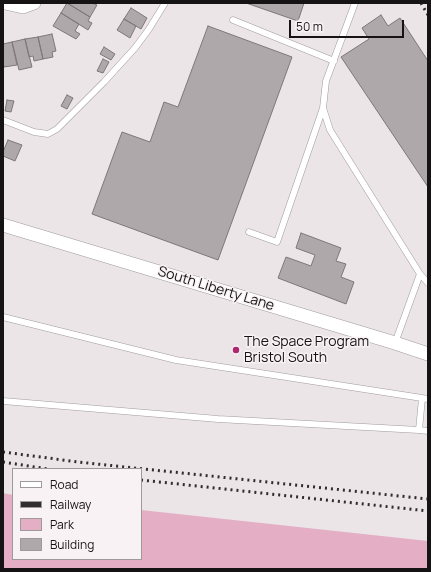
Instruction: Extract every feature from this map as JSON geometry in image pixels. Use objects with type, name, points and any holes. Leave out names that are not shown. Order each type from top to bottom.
[{"type":"street","points":[[5,3],[23,8],[34,3]]},
{"type":"street","name":"South Liberty Lane","points":[[3,225],[428,354]]},
{"type":"lane","points":[[3,120],[34,132],[48,134],[56,129],[104,82],[135,48],[150,29],[166,3]]},
{"type":"lane","points":[[249,232],[277,242],[324,108],[326,81],[355,3]]},
{"type":"lane","points":[[233,20],[334,61]]},
{"type":"lane","points":[[324,108],[330,130],[420,274],[428,283]]},
{"type":"lane","points":[[395,343],[420,274]]},
{"type":"lane","points":[[3,317],[176,360],[425,398],[419,430]]},
{"type":"lane","points":[[3,401],[218,419],[428,431]]},
{"type":"green space","points":[[3,493],[12,495],[12,560],[142,560],[142,510],[428,541],[428,569],[3,569]]},
{"type":"building","points":[[67,3],[90,17],[88,21],[92,23],[88,30],[61,13]]},
{"type":"building","points":[[67,3],[92,3],[97,5],[90,17]]},
{"type":"building","points":[[246,3],[304,3],[298,21]]},
{"type":"building","points":[[131,8],[147,18],[141,29],[124,19]]},
{"type":"building","points":[[61,13],[79,24],[75,31],[80,34],[76,39],[53,26]]},
{"type":"building","points":[[381,15],[388,26],[400,18],[428,61],[428,187],[341,57],[369,39],[362,28]]},
{"type":"building","points":[[124,19],[136,26],[130,38],[117,30]]},
{"type":"building","points":[[208,26],[292,57],[218,260],[92,214],[122,132],[150,142],[164,102],[178,107]]},
{"type":"building","points":[[52,34],[56,51],[52,52],[53,57],[43,59],[38,37]]},
{"type":"building","points":[[38,37],[43,59],[34,61],[33,56],[29,57],[25,39]]},
{"type":"building","points":[[25,39],[32,67],[19,70],[12,42]]},
{"type":"building","points":[[12,42],[17,65],[4,67],[3,44]]},
{"type":"building","points":[[104,47],[115,54],[111,60],[100,54]]},
{"type":"building","points":[[103,59],[109,62],[103,73],[97,71]]},
{"type":"building","points":[[67,95],[73,98],[67,109],[61,106]]},
{"type":"building","points":[[7,100],[14,101],[11,112],[5,111]]},
{"type":"building","points":[[8,140],[22,145],[15,161],[3,156]]},
{"type":"building","points":[[301,233],[341,248],[336,261],[346,264],[341,277],[354,282],[346,304],[278,278],[286,257],[311,266],[315,255],[296,248]]},
{"type":"railway","points":[[421,3],[428,15]]},
{"type":"railway","points":[[3,452],[135,468]]},
{"type":"railway","points":[[3,462],[42,468]]},
{"type":"railway","points":[[142,469],[428,499]]},
{"type":"railway","points":[[142,480],[428,511]]},
{"type":"place","name":"The Space Program Bristol South","points":[[236,350]]}]
